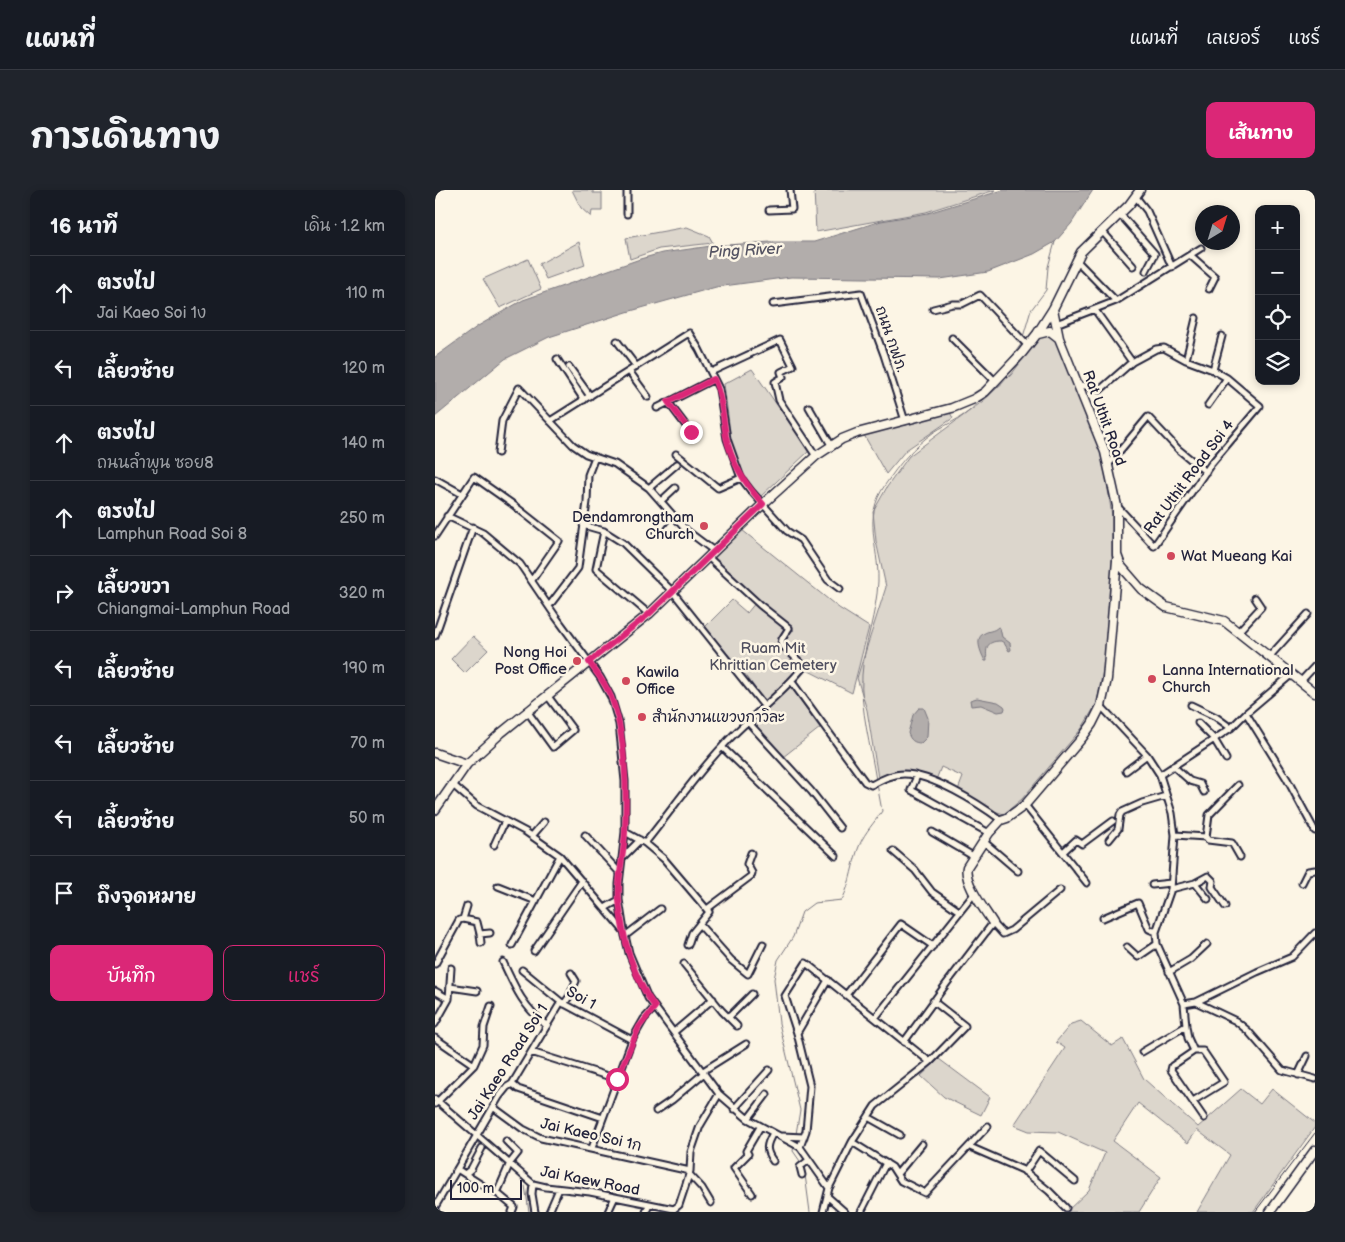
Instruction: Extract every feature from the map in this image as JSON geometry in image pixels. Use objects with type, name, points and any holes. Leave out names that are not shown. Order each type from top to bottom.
[{"type":"street","points":[[627,190],[627,214]]},
{"type":"street","points":[[769,210],[792,209],[791,190]]},
{"type":"street","points":[[435,810],[452,784],[474,757],[547,695],[649,614],[763,504],[816,456],[831,445],[857,433],[952,408],[985,392],[1025,343],[1037,334],[1053,309],[1076,259],[1087,244],[1120,214],[1138,194],[1172,267]]},
{"type":"street","points":[[1120,214],[1155,254],[1147,271]]},
{"type":"street","points":[[1101,230],[1133,266]]},
{"type":"street","points":[[1056,324],[1116,301],[1198,250]]},
{"type":"street","points":[[1190,255],[1215,277],[1209,289]]},
{"type":"street","points":[[1076,259],[1116,301]]},
{"type":"street","name":"ถนน กฟภ.","points":[[773,304],[861,293],[884,355],[905,421]]},
{"type":"street","points":[[933,309],[953,304],[962,304],[980,295],[1025,343]]},
{"type":"street","name":"Rat Uthit Road","points":[[975,894],[965,871],[973,856],[1001,820],[1025,805],[1082,738],[1101,706],[1107,679],[1117,560],[1117,506],[1105,452],[1059,338],[1053,309]]},
{"type":"street","points":[[1095,310],[1131,362]]},
{"type":"street","points":[[1186,360],[1197,318]]},
{"type":"street","points":[[1037,334],[1050,331],[1059,338]]},
{"type":"street","points":[[550,422],[689,333],[719,389],[727,439],[741,478],[787,531],[801,540],[828,580],[840,589]]},
{"type":"street","points":[[1213,370],[1222,336]]},
{"type":"street","points":[[952,338],[995,381]]},
{"type":"street","points":[[711,372],[780,340],[793,366],[781,372],[783,377],[775,382],[779,400],[816,456]]},
{"type":"street","points":[[617,341],[636,366]]},
{"type":"street","points":[[1078,384],[1100,390],[1131,362],[1160,348],[1165,348],[1186,360],[1213,370],[1227,378],[1208,404]]},
{"type":"street","points":[[557,359],[584,400]]},
{"type":"street","points":[[569,366],[590,396]]},
{"type":"street","points":[[629,371],[648,397]]},
{"type":"street","name":"Rat Uthit Road Soi 4","points":[[1117,506],[1153,546],[1206,472],[1260,406],[1227,378]]},
{"type":"street","points":[[657,408],[714,379]]},
{"type":"street","points":[[498,453],[503,421],[519,388],[579,450],[595,458],[615,464],[649,488],[686,530],[760,605],[789,628],[781,644],[804,666],[792,682],[747,721],[722,747],[643,841],[623,857]]},
{"type":"street","points":[[668,402],[689,431],[694,430]]},
{"type":"street","points":[[809,407],[831,445]]},
{"type":"street","points":[[1108,465],[1148,417],[1178,448],[1206,472]]},
{"type":"street","points":[[676,454],[718,488],[741,478]]},
{"type":"street","points":[[549,606],[578,568],[587,502],[588,475],[595,458]]},
{"type":"street","points":[[649,488],[677,464]]},
{"type":"street","points":[[435,536],[474,477],[559,541],[532,580]]},
{"type":"street","points":[[435,479],[462,494]]},
{"type":"street","points":[[661,501],[675,488]]},
{"type":"street","points":[[656,533],[671,514]]},
{"type":"street","points":[[447,516],[483,533],[520,564],[589,662],[611,697],[619,724],[624,767],[625,832],[619,900],[624,933],[639,978],[648,998],[719,1094],[734,1109],[760,1127],[780,1136],[790,1138],[804,1137]]},
{"type":"street","points":[[583,525],[604,532],[623,543],[673,592],[764,706]]},
{"type":"street","points":[[435,636],[473,528]]},
{"type":"street","points":[[604,532],[596,569],[649,614]]},
{"type":"street","points":[[1117,560],[1141,589],[1166,606],[1224,621],[1315,693]]},
{"type":"street","points":[[1239,632],[1261,607],[1255,598]]},
{"type":"street","points":[[1269,656],[1308,614]]},
{"type":"street","points":[[1301,681],[1315,666]]},
{"type":"street","points":[[1160,775],[1231,728],[1245,713],[1292,674]]},
{"type":"street","points":[[792,682],[865,782],[871,785],[895,775],[917,776],[946,787],[974,802],[1001,820]]},
{"type":"street","points":[[527,712],[553,747],[573,730],[547,695]]},
{"type":"street","points":[[1191,705],[1216,717],[1231,728]]},
{"type":"street","points":[[1101,706],[1147,755],[1160,775],[1172,813],[1175,835],[1171,889],[1155,932],[1157,944],[1184,1004],[1188,1038],[1194,1051]]},
{"type":"street","points":[[1245,713],[1287,779],[1315,831]]},
{"type":"street","points":[[747,721],[811,791],[840,828]]},
{"type":"street","points":[[1198,722],[1214,739],[1227,759]]},
{"type":"street","points":[[722,747],[836,856]]},
{"type":"street","points":[[435,753],[467,764]]},
{"type":"street","points":[[1126,770],[1147,755]]},
{"type":"street","points":[[452,759],[474,757]]},
{"type":"street","points":[[452,759],[457,767],[452,784]]},
{"type":"street","points":[[1173,766],[1190,781],[1201,785],[1204,792]]},
{"type":"street","points":[[917,776],[911,790],[916,794],[989,833]]},
{"type":"street","points":[[452,784],[477,806],[532,836],[560,856],[624,933]]},
{"type":"street","points":[[1206,837],[1209,815],[1238,786]]},
{"type":"street","points":[[1109,840],[1118,829],[1120,816],[1123,812],[1142,803],[1166,796]]},
{"type":"street","points":[[1025,805],[1087,883]]},
{"type":"street","points":[[494,845],[505,821]]},
{"type":"street","points":[[1063,852],[1076,840],[1082,844],[1113,821]]},
{"type":"street","points":[[532,836],[544,822]]},
{"type":"street","points":[[625,832],[643,841],[664,859],[708,911]]},
{"type":"street","points":[[932,832],[973,856]]},
{"type":"street","points":[[585,835],[620,873]]},
{"type":"street","points":[[1175,835],[1206,837],[1208,840],[1232,843],[1240,857]]},
{"type":"street","points":[[983,841],[1018,871]]},
{"type":"street","points":[[893,851],[915,870],[932,892],[959,912]]},
{"type":"street","points":[[688,945],[692,933],[708,911],[751,876],[752,873],[747,864],[751,853]]},
{"type":"street","points":[[512,944],[560,856]]},
{"type":"street","points":[[1302,883],[1308,871],[1315,870]]},
{"type":"street","points":[[1171,889],[1195,882],[1207,876],[1210,877],[1213,887],[1225,906]]},
{"type":"street","points":[[534,951],[582,881]]},
{"type":"street","points":[[1195,882],[1208,898]]},
{"type":"street","points":[[1152,885],[1171,883]]},
{"type":"street","points":[[498,886],[536,901]]},
{"type":"street","points":[[875,1018],[975,894],[993,923],[1003,934],[1012,930],[1060,890]]},
{"type":"street","points":[[605,908],[619,900]]},
{"type":"street","points":[[1103,918],[1138,903],[1149,929],[1155,932]]},
{"type":"street","points":[[463,919],[467,906]]},
{"type":"street","points":[[624,933],[660,909]]},
{"type":"street","points":[[435,964],[459,920],[477,922],[481,943]]},
{"type":"street","points":[[904,1042],[993,923]]},
{"type":"street","points":[[699,924],[731,960],[748,974],[763,944]]},
{"type":"street","points":[[845,995],[901,924],[933,946]]},
{"type":"street","points":[[480,934],[489,933]]},
{"type":"street","points":[[1184,1004],[1196,1002],[1257,972],[1292,958],[1315,933]]},
{"type":"street","points":[[1127,947],[1138,957],[1157,944]]},
{"type":"street","points":[[1169,972],[1191,959],[1207,944]]},
{"type":"street","points":[[503,962],[529,1010],[547,1026]]},
{"type":"street","points":[[798,1146],[806,1131],[810,1086],[797,1033],[785,996],[806,963],[930,1062]]},
{"type":"street","points":[[684,964],[737,1026]]},
{"type":"street","points":[[435,1024],[449,999],[451,968]]},
{"type":"street","name":"Soi 1","points":[[522,970],[563,1003],[632,1040]]},
{"type":"street","name":"Jai Kaeo Road Soi 1","points":[[435,1207],[493,1107],[507,1087],[512,1084],[547,1026],[569,997],[576,981],[571,973]]},
{"type":"street","points":[[797,1033],[828,980]]},
{"type":"street","points":[[450,987],[477,991]]},
{"type":"street","points":[[435,991],[449,999]]},
{"type":"street","points":[[729,1017],[752,994]]},
{"type":"street","points":[[673,1032],[713,999]]},
{"type":"street","points":[[823,1212],[829,1188],[852,1142],[875,1106],[930,1062],[965,1026],[933,1001]]},
{"type":"street","points":[[1196,1002],[1237,1021],[1282,1070],[1315,1079]]},
{"type":"street","points":[[436,1101],[474,1065],[483,1045],[484,1026],[491,1006]]},
{"type":"street","points":[[592,1148],[632,1040],[644,1019],[655,1007]]},
{"type":"street","points":[[1142,1052],[1186,1026]]},
{"type":"street","points":[[435,1038],[474,1065]]},
{"type":"street","points":[[656,1110],[673,1100],[704,1072],[746,1044]]},
{"type":"street","points":[[1193,1101],[1224,1082],[1203,1051],[1194,1051],[1172,1066],[1171,1070],[1204,1118]]},
{"type":"street","points":[[531,1052],[617,1079]]},
{"type":"street","points":[[1298,1075],[1307,1056]]},
{"type":"street","points":[[734,1109],[769,1070]]},
{"type":"street","points":[[512,1084],[518,1089],[603,1118]]},
{"type":"street","name":"Jai Kaew Road","points":[[436,1101],[533,1184],[615,1196],[675,1211],[681,1200],[690,1172],[691,1152],[698,1131],[719,1094]]},
{"type":"street","points":[[748,1119],[767,1094]]},
{"type":"street","name":"Jai Kaeo Soi 1ก","points":[[493,1107],[532,1135],[690,1172]]},
{"type":"street","points":[[868,1117],[900,1135]]},
{"type":"street","points":[[852,1142],[893,1167],[901,1180],[925,1193],[988,1126]]},
{"type":"street","points":[[752,1194],[734,1168],[748,1154],[746,1151],[760,1127]]},
{"type":"street","points":[[773,1133],[767,1149],[773,1161]]},
{"type":"street","points":[[790,1138],[829,1188]]},
{"type":"street","points":[[506,1142],[517,1153],[510,1163],[497,1193],[514,1207],[512,1212]]},
{"type":"street","points":[[897,1174],[922,1144]]},
{"type":"street","points":[[969,1147],[1025,1172],[1049,1191],[1066,1208]]},
{"type":"street","points":[[465,1174],[471,1168],[482,1148]]},
{"type":"street","points":[[1270,1212],[1315,1150]]},
{"type":"street","points":[[1025,1172],[1039,1151],[1075,1181]]},
{"type":"street","points":[[802,1175],[799,1167],[809,1160]]},
{"type":"street","points":[[861,1212],[886,1163]]},
{"type":"street","points":[[457,1169],[482,1185]]},
{"type":"street","points":[[690,1172],[711,1203]]},
{"type":"street","points":[[824,1181],[834,1178]]},
{"type":"street","points":[[533,1184],[531,1194],[535,1212]]},
{"type":"street","points":[[549,1212],[559,1189]]},
{"type":"street","points":[[607,1212],[615,1196]]},
{"type":"street","points":[[827,1196],[845,1212]]},
{"type":"street","points":[[646,1212],[649,1205]]},
{"type":"green space","points":[[572,190],[593,190],[593,193],[602,193],[602,211],[592,211],[591,217],[581,208]]},
{"type":"green space","points":[[814,190],[995,190],[926,212],[816,232]]},
{"type":"green space","points":[[687,227],[709,236],[713,243],[659,249],[630,259],[626,238]]},
{"type":"green space","points":[[579,242],[585,265],[546,279],[539,264]]},
{"type":"green space","points":[[528,259],[541,289],[500,308],[483,279]]},
{"type":"green space","points":[[1050,334],[1057,341],[1103,457],[1112,516],[1112,591],[1107,647],[1097,703],[1082,728],[1022,799],[1004,814],[994,811],[958,790],[963,777],[941,767],[936,780],[907,772],[894,772],[878,778],[867,710],[857,678],[886,587],[876,541],[873,512],[887,487],[909,456],[983,401],[1011,375],[1041,335]]},
{"type":"green space","points":[[752,369],[809,451],[760,497],[743,474],[732,447],[724,384]]},
{"type":"green space","points":[[949,411],[953,418],[906,450],[886,474],[864,435]]},
{"type":"green space","name":"Ruam Mit Khrittian Cemetery","points":[[742,530],[839,608],[869,627],[852,693],[807,670],[791,687],[820,728],[783,757],[749,721],[767,706],[748,678],[705,627],[732,600],[747,613],[756,602],[794,630],[712,560]]},
{"type":"green space","points":[[473,636],[488,650],[465,673],[451,659]]},
{"type":"green space","points":[[1081,1021],[1112,1046],[1123,1039],[1144,1079],[1198,1127],[1241,1089],[1260,1104],[1272,1089],[1315,1123],[1315,1127],[1253,1212],[1197,1212],[1230,1155],[1197,1130],[1188,1143],[1138,1103],[1113,1141],[1161,1177],[1139,1212],[1066,1212],[1089,1190],[1105,1153],[1058,1132],[1029,1131],[1014,1125],[1065,1048],[1056,1042],[1071,1024]]},
{"type":"green space","points":[[939,1059],[990,1097],[981,1115],[944,1097],[921,1076]]},
{"type":"water","name":"Ping River","points":[[1003,190],[1093,190],[1071,224],[1055,242],[1034,254],[988,272],[940,279],[791,277],[716,287],[627,312],[549,337],[505,359],[435,417],[435,357],[478,326],[523,300],[662,253],[711,246],[771,242],[814,242],[881,221],[928,213]]},
{"type":"water","points":[[998,627],[1002,637],[1010,643],[1011,650],[1009,651],[1001,641],[992,642],[989,644],[987,661],[985,661],[979,647],[980,636]]},
{"type":"water","points":[[977,698],[998,702],[1004,706],[1004,711],[998,712],[981,705],[971,706],[970,700]]},
{"type":"water","points":[[919,708],[924,708],[928,718],[927,737],[921,743],[913,741],[908,733],[913,715]]},
{"type":"waterway","points":[[1023,337],[1031,310],[1046,290],[1048,267],[1055,242]]},
{"type":"waterway","points":[[1005,366],[1022,343]]},
{"type":"waterway","points":[[876,780],[864,714],[862,688],[863,663],[878,581],[873,532],[874,509],[885,485],[913,450],[934,432],[971,410],[980,399]]},
{"type":"waterway","points":[[796,1134],[800,1110],[779,1023],[774,979],[778,960],[793,937],[802,912],[814,903],[842,900],[860,844],[882,811],[877,784]]},
{"type":"waterway","points":[[794,1145],[793,1151],[802,1164]]},
{"type":"waterway","points":[[804,1167],[810,1212]]},
{"type":"waterway","points":[[525,1186],[529,1212]]},
{"type":"railway","points":[[1255,1212],[1315,1133]]},
{"type":"place","name":"Dendamrongtham Church","points":[[704,526]]},
{"type":"place","name":"Wat Mueang Kai","points":[[1171,556]]},
{"type":"place","name":"Nong Hoi Post Office","points":[[577,661]]},
{"type":"place","name":"Lanna International Church","points":[[1152,679]]},
{"type":"place","name":"Kawila Office","points":[[626,681]]},
{"type":"place","name":"สำนักงานแขวงกาวิละ","points":[[642,717]]},
{"type":"route","points":[[617,1079],[632,1040],[644,1019],[655,1007],[648,998],[629,953],[623,931],[619,900],[625,832],[625,781],[619,724],[611,697],[589,662],[649,614],[763,504],[741,478],[727,439],[719,389],[714,379],[668,402],[691,432]]}]
